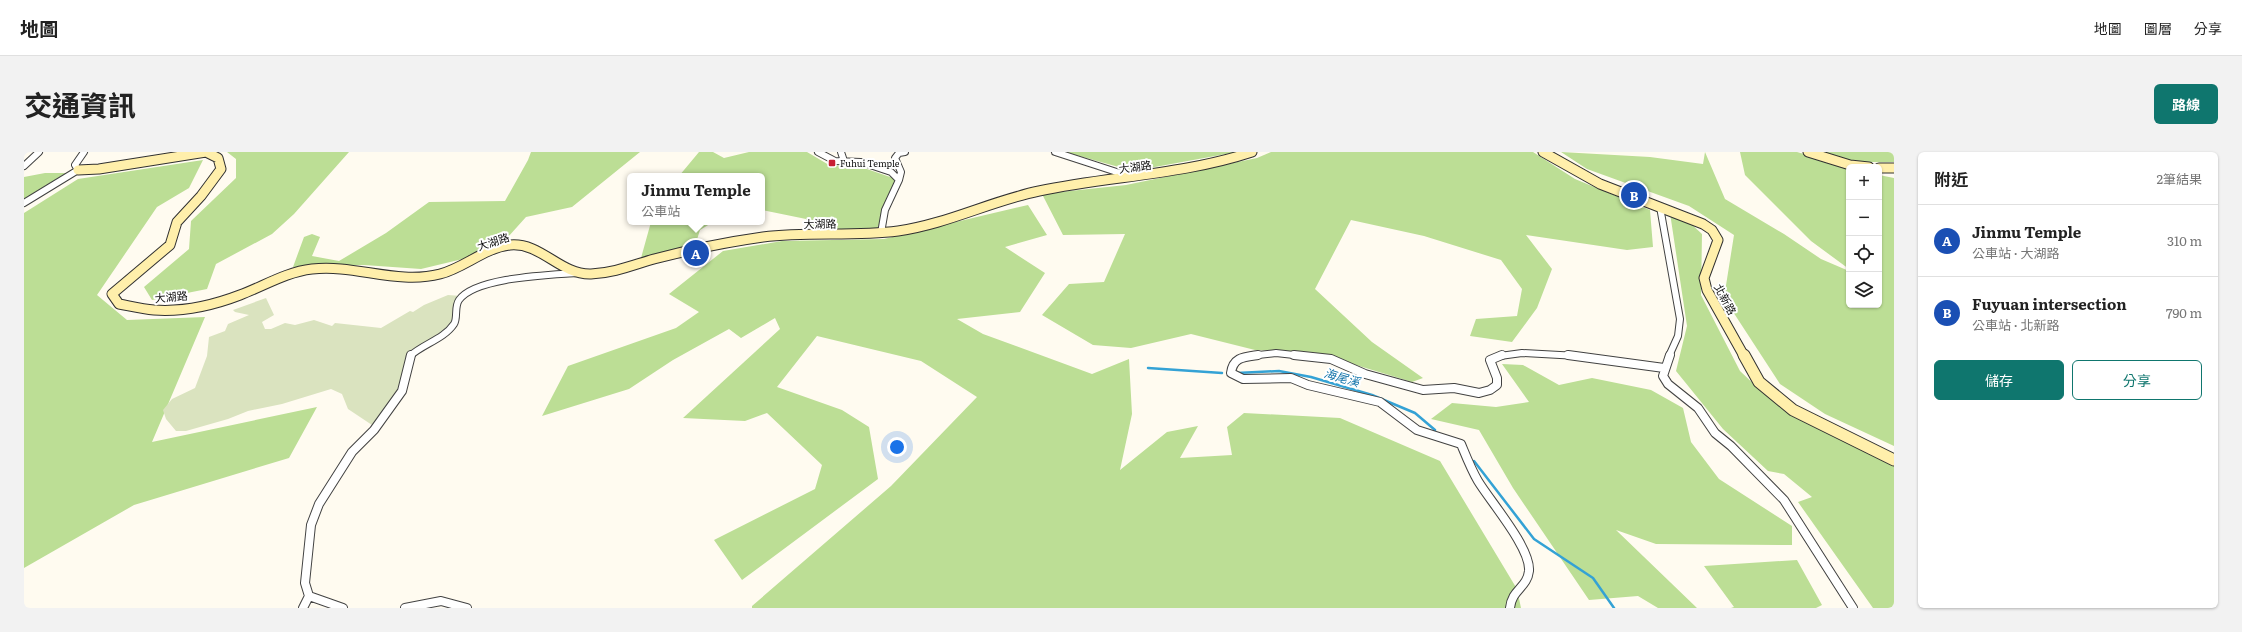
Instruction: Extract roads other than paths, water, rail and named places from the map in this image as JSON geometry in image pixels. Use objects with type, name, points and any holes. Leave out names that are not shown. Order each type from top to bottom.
[{"type":"street","points":[[24,166],[39,152]]},
{"type":"street","points":[[24,203],[77,167],[84,152]]},
{"type":"street","name":"大湖路","points":[[77,167],[99,169],[206,152],[218,158],[221,169],[201,196],[177,222],[170,245],[112,294],[119,304],[156,310],[206,304],[240,295],[291,274],[312,269],[335,268],[400,278],[439,274],[487,252],[507,246],[518,245],[540,252],[576,273],[619,270],[657,258],[761,238],[787,235],[881,233],[914,229],[957,217],[1017,196],[1048,188],[1134,178],[1236,158],[1252,152]]},
{"type":"street","points":[[818,152],[835,161],[861,162],[891,172],[899,180]]},
{"type":"street","points":[[841,152],[844,161]]},
{"type":"street","points":[[881,233],[885,210],[899,180],[900,172],[895,158],[899,153],[905,152]]},
{"type":"street","points":[[1055,152],[1109,168],[1134,178]]},
{"type":"street","name":"北新路","points":[[1543,152],[1564,167],[1590,180],[1703,224],[1712,230],[1718,240],[1704,278],[1706,290],[1759,382],[1775,397],[1793,410],[1894,460]]},
{"type":"street","points":[[1808,152],[1847,164]]},
{"type":"street","points":[[1882,168],[1894,168]]},
{"type":"street","points":[[1660,207],[1680,319],[1678,336],[1664,368],[1663,376],[1668,384],[1692,402],[1715,433],[1731,446],[1784,500],[1853,608]]},
{"type":"street","points":[[303,608],[309,596],[305,583],[311,525],[319,504],[352,452],[374,430],[402,391],[410,356],[418,349],[435,341],[455,323],[456,306],[467,293],[502,281],[576,273]]},
{"type":"street","points":[[1510,608],[1511,597],[1519,590],[1528,574],[1529,565],[1517,540],[1477,480],[1461,444],[1417,430],[1380,402],[1308,385],[1291,378],[1243,379],[1231,372],[1232,365],[1240,357],[1276,353],[1331,359],[1365,374],[1423,390],[1454,388],[1479,393],[1490,390],[1497,385],[1498,378],[1490,360],[1495,356],[1527,353],[1576,355],[1664,368]]},
{"type":"street","points":[[309,596],[343,608]]},
{"type":"street","points":[[405,608],[440,601],[466,608]]},
{"type":"waterway","name":"海尾溪","points":[[1148,368],[1222,373]]},
{"type":"waterway","name":"海尾溪","points":[[1237,373],[1279,371],[1311,377],[1372,395],[1415,413],[1435,430]]},
{"type":"waterway","name":"海尾溪","points":[[1474,461],[1534,539],[1593,578],[1614,608]]},
{"type":"place","name":"Fuhui Temple","points":[[832,163]]},
{"type":"place","name":"Fuyuan intersection","points":[[1634,195]]},
{"type":"place","name":"Jinmu Temple","points":[[696,253]]}]
